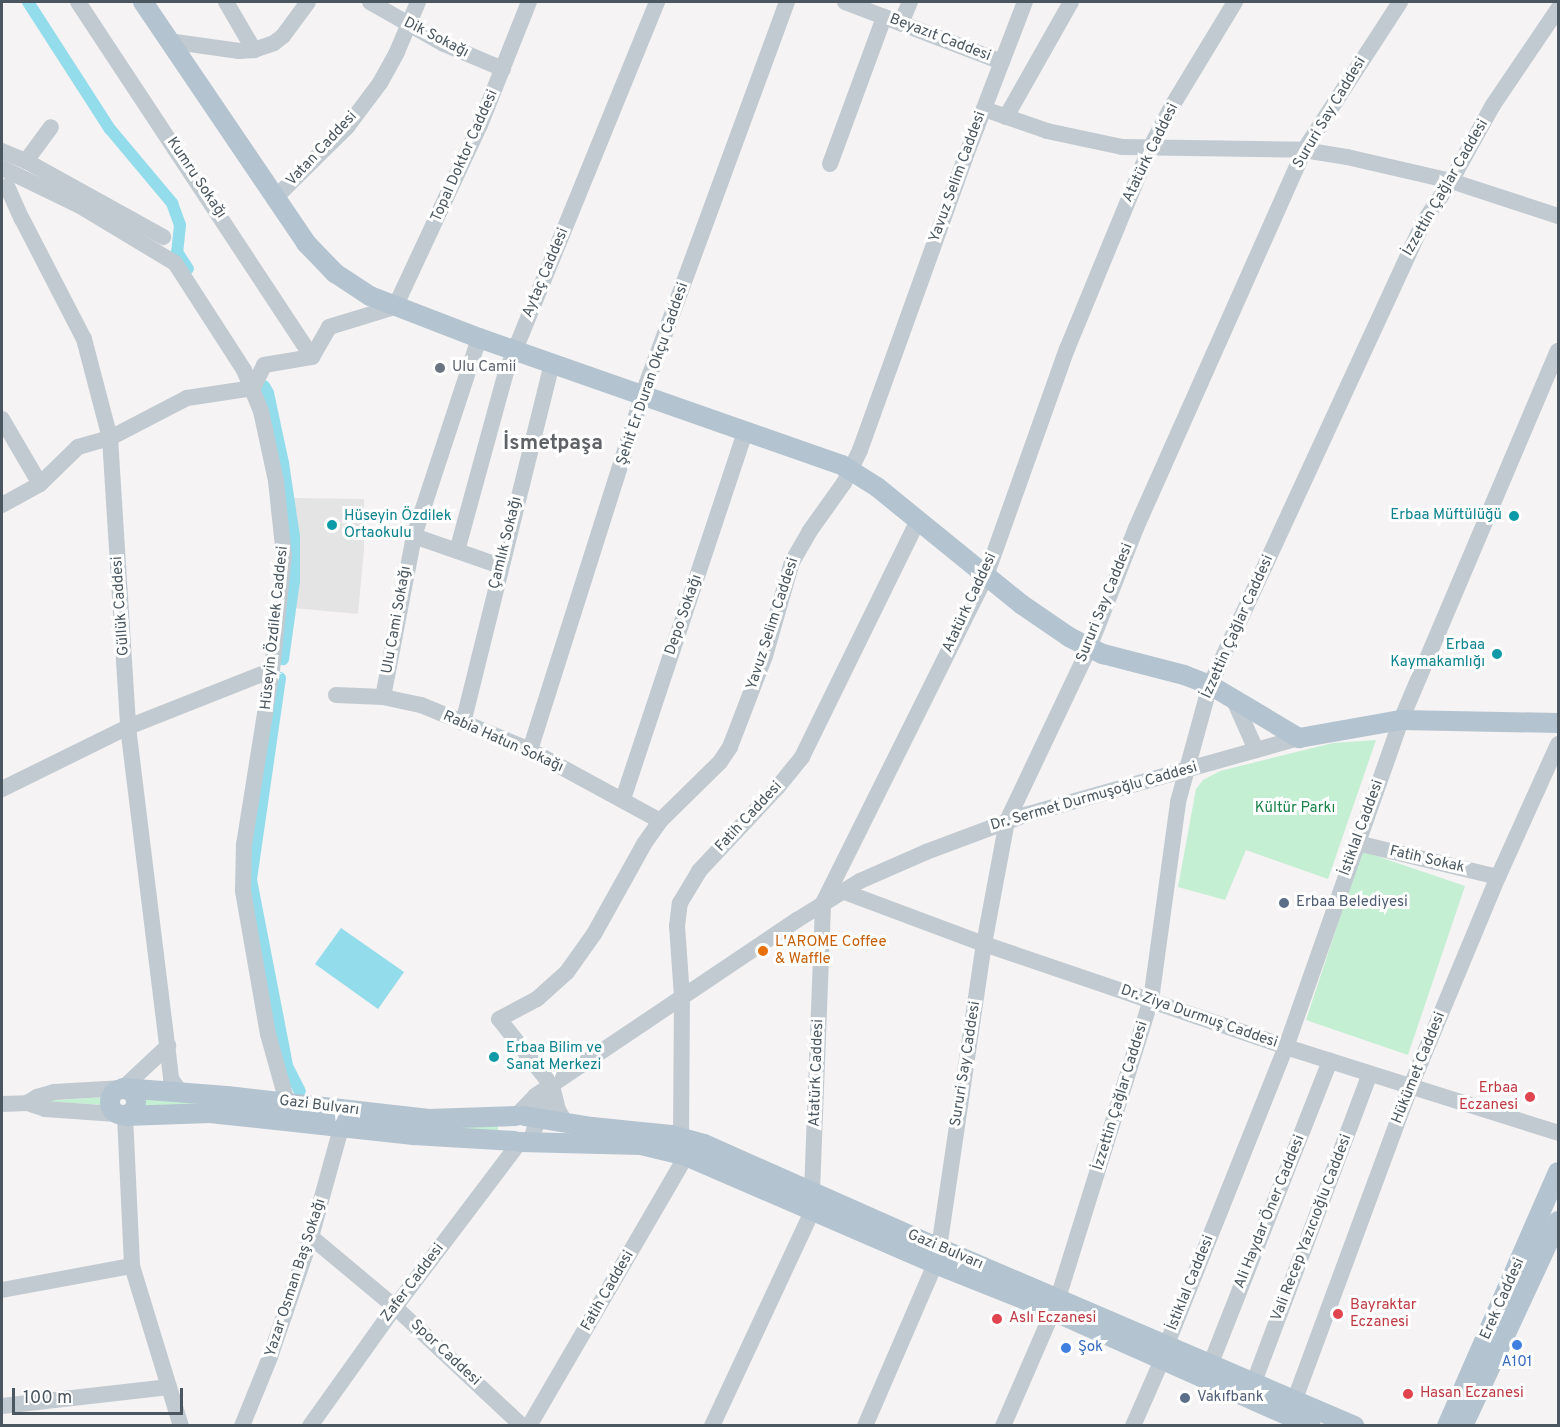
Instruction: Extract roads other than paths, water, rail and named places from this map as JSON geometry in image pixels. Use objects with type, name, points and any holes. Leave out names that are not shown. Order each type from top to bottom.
[{"type":"main road","points":[[143,2],[274,200],[306,243],[334,273],[395,307],[642,396],[820,455],[851,469],[1030,610],[1089,648],[1210,685],[1299,738]]},
{"type":"main road","name":"Dr. Sermet Durmuşoğlu Caddesi","points":[[1299,738],[1401,720],[1558,723]]},
{"type":"main road","name":"Gazi Bulvarı","points":[[129,1101],[181,1093],[287,1102],[524,1128],[641,1145],[683,1146]]},
{"type":"main road","name":"Gazi Bulvarı","points":[[129,1101],[341,1128],[524,1128],[566,1123],[683,1146],[1164,1352],[1311,1425]]},
{"type":"main road","name":"Erek Caddesi","points":[[1447,1425],[1558,1172]]},
{"type":"main road","name":"Erek Caddesi","points":[[1463,1425],[1558,1221]]},
{"type":"main road","name":"Gazi Bulvarı","points":[[1164,1352],[1211,1363],[1254,1382],[1292,1414],[1355,1425]]},
{"type":"street","name":"Kumru Sokağı","points":[[78,2],[312,357]]},
{"type":"street","points":[[226,2],[254,50]]},
{"type":"street","points":[[168,41],[239,51],[254,50],[274,43],[283,36],[308,2]]},
{"type":"street","name":"Dik Sokağı","points":[[370,2],[460,52],[503,69]]},
{"type":"street","name":"Vatan Caddesi","points":[[274,200],[347,127],[384,76],[418,2]]},
{"type":"street","name":"Topal Doktor Caddesi","points":[[395,307],[453,184],[503,69],[529,2]]},
{"type":"street","name":"Aytaç Caddesi","points":[[457,551],[487,437],[514,350],[657,2]]},
{"type":"street","name":"Şehit Er Duran Okçu Caddesi","points":[[530,750],[642,396],[787,2]]},
{"type":"street","name":"Beyazıt Caddesi","points":[[845,2],[1002,62]]},
{"type":"street","points":[[901,23],[910,2]]},
{"type":"street","name":"Yavuz Selim Caddesi","points":[[552,1086],[499,1019],[537,999],[580,955],[660,822],[720,762],[730,747],[765,656],[792,562],[851,469],[1025,2]]},
{"type":"street","points":[[1006,117],[1071,2]]},
{"type":"street","name":"Atatürk Caddesi","points":[[712,1425],[812,1200],[823,903],[986,576],[1067,350],[1149,150],[1172,106],[1235,2]]},
{"type":"street","name":"Sururi Say Caddesi","points":[[865,1425],[937,1256],[984,944],[1007,821],[1089,648],[1136,528],[1304,150],[1400,2]]},
{"type":"street","name":"İzzettin Çağlar Caddesi","points":[[1004,1425],[1055,1304],[1151,1000],[1169,861],[1184,771],[1210,685],[1423,223],[1451,181],[1493,105],[1558,9]]},
{"type":"street","points":[[830,164],[884,17]]},
{"type":"street","points":[[984,109],[1047,131],[1100,144],[1149,150],[1304,150],[1451,181],[1558,216]]},
{"type":"street","points":[[26,161],[51,127]]},
{"type":"street","points":[[2,151],[26,161],[163,237]]},
{"type":"street","name":"Hüseyin Özdilek Caddesi","points":[[2,168],[90,212],[175,263],[253,388],[276,481],[284,540],[272,669],[242,875],[251,948],[268,1034],[287,1102]]},
{"type":"street","name":"Güllük Caddesi","points":[[8,186],[21,219],[84,339],[110,438],[128,727],[171,1079],[181,1093]]},
{"type":"street","points":[[2,505],[40,484],[78,447],[110,438],[187,398],[253,388],[264,365],[312,357],[329,327],[395,307]]},
{"type":"street","name":"Ulu Cami Sokağı","points":[[383,697],[414,536],[478,338]]},
{"type":"street","name":"İstiklal Caddesi","points":[[1133,1425],[1286,1047],[1401,720],[1558,351]]},
{"type":"street","name":"Çamlık Sokağı","points":[[463,723],[500,566],[552,364]]},
{"type":"street","points":[[2,419],[40,484]]},
{"type":"street","name":"Depo Sokağı","points":[[623,800],[746,430]]},
{"type":"street","name":"Fatih Caddesi","points":[[529,1425],[683,1146],[682,997],[677,926],[684,892],[699,870],[777,788],[802,757],[918,520]]},
{"type":"street","points":[[414,536],[500,566]]},
{"type":"street","points":[[2,789],[128,727],[272,669]]},
{"type":"street","name":"Rabia Hatun Sokağı","points":[[336,695],[383,697],[421,705],[530,750],[660,822]]},
{"type":"street","points":[[1233,698],[1256,750]]},
{"type":"street","name":"Dr. Sermet Durmuşoğlu Caddesi","points":[[524,1128],[530,1099],[842,891],[926,852],[1007,821],[1299,738]]},
{"type":"street","name":"Hükümet Caddesi","points":[[1292,1414],[1410,1088],[1498,877],[1558,744]]},
{"type":"street","name":"Fatih Sokak","points":[[1356,843],[1498,877]]},
{"type":"street","name":"Dr. Ziya Durmuş Caddesi","points":[[842,891],[984,944],[1286,1047],[1558,1133]]},
{"type":"street","points":[[168,1046],[129,1101],[132,1266],[181,1425]]},
{"type":"street","name":"Ali Haydar Öner Caddesi","points":[[1211,1363],[1330,1061]]},
{"type":"street","name":"Vali Recep Yazıcıoğlu Caddesi","points":[[1254,1382],[1370,1074]]},
{"type":"street","points":[[552,1086],[558,1110],[566,1123]]},
{"type":"street","points":[[27,1103],[37,1096],[54,1092],[129,1101]]},
{"type":"street","points":[[2,1104],[27,1103],[45,1109],[129,1101]]},
{"type":"street","name":"Yazar Osman Baş Sokağı","points":[[242,1425],[270,1357],[311,1237],[341,1128]]},
{"type":"street","name":"Zafer Caddesi","points":[[310,1425],[524,1128]]},
{"type":"street","name":"Spor Caddesi","points":[[311,1237],[395,1307],[522,1425]]},
{"type":"street","points":[[2,1290],[132,1266]]},
{"type":"street","points":[[2,1406],[169,1387]]},
{"type":"water","points":[[341,928],[404,972],[378,1009],[315,964]]},
{"type":"waterway","points":[[28,2],[110,129],[172,203],[180,225],[177,252],[188,269]]},
{"type":"waterway","points":[[264,386],[268,393],[283,463],[294,537],[294,581],[283,659]]},
{"type":"waterway","points":[[280,678],[251,880],[287,1066],[300,1091]]},
{"type":"place","name":"Ulu Camii","points":[[440,368]]},
{"type":"place","name":"Erbaa Müftülüğü","points":[[1514,516]]},
{"type":"place","name":"Hüseyin Özdilek Ortaokulu","points":[[332,525]]},
{"type":"place","name":"Erbaa Kaymakamlığı","points":[[1497,654]]},
{"type":"place","name":"Erbaa Belediyesi","points":[[1284,903]]},
{"type":"place","name":"L'AROME Coffee & Waffle","points":[[763,951]]},
{"type":"place","name":"Erbaa Bilim ve Sanat Merkezi","points":[[494,1057]]},
{"type":"place","name":"Erbaa Eczanesi","points":[[1530,1097]]},
{"type":"place","name":"Bayraktar Eczanesi","points":[[1338,1314]]},
{"type":"place","name":"Aslı Eczanesi","points":[[997,1319]]},
{"type":"place","name":"A101","points":[[1517,1345]]},
{"type":"place","name":"Şok","points":[[1066,1348]]},
{"type":"place","name":"Hasan Eczanesi","points":[[1408,1394]]},
{"type":"place","name":"Vakıfbank","points":[[1185,1398]]},
{"type":"district","name":"İsmetpaşa","points":[[553,444]]},
{"type":"park label","name":"Kültür Parkı","points":[[1295,809]]}]
